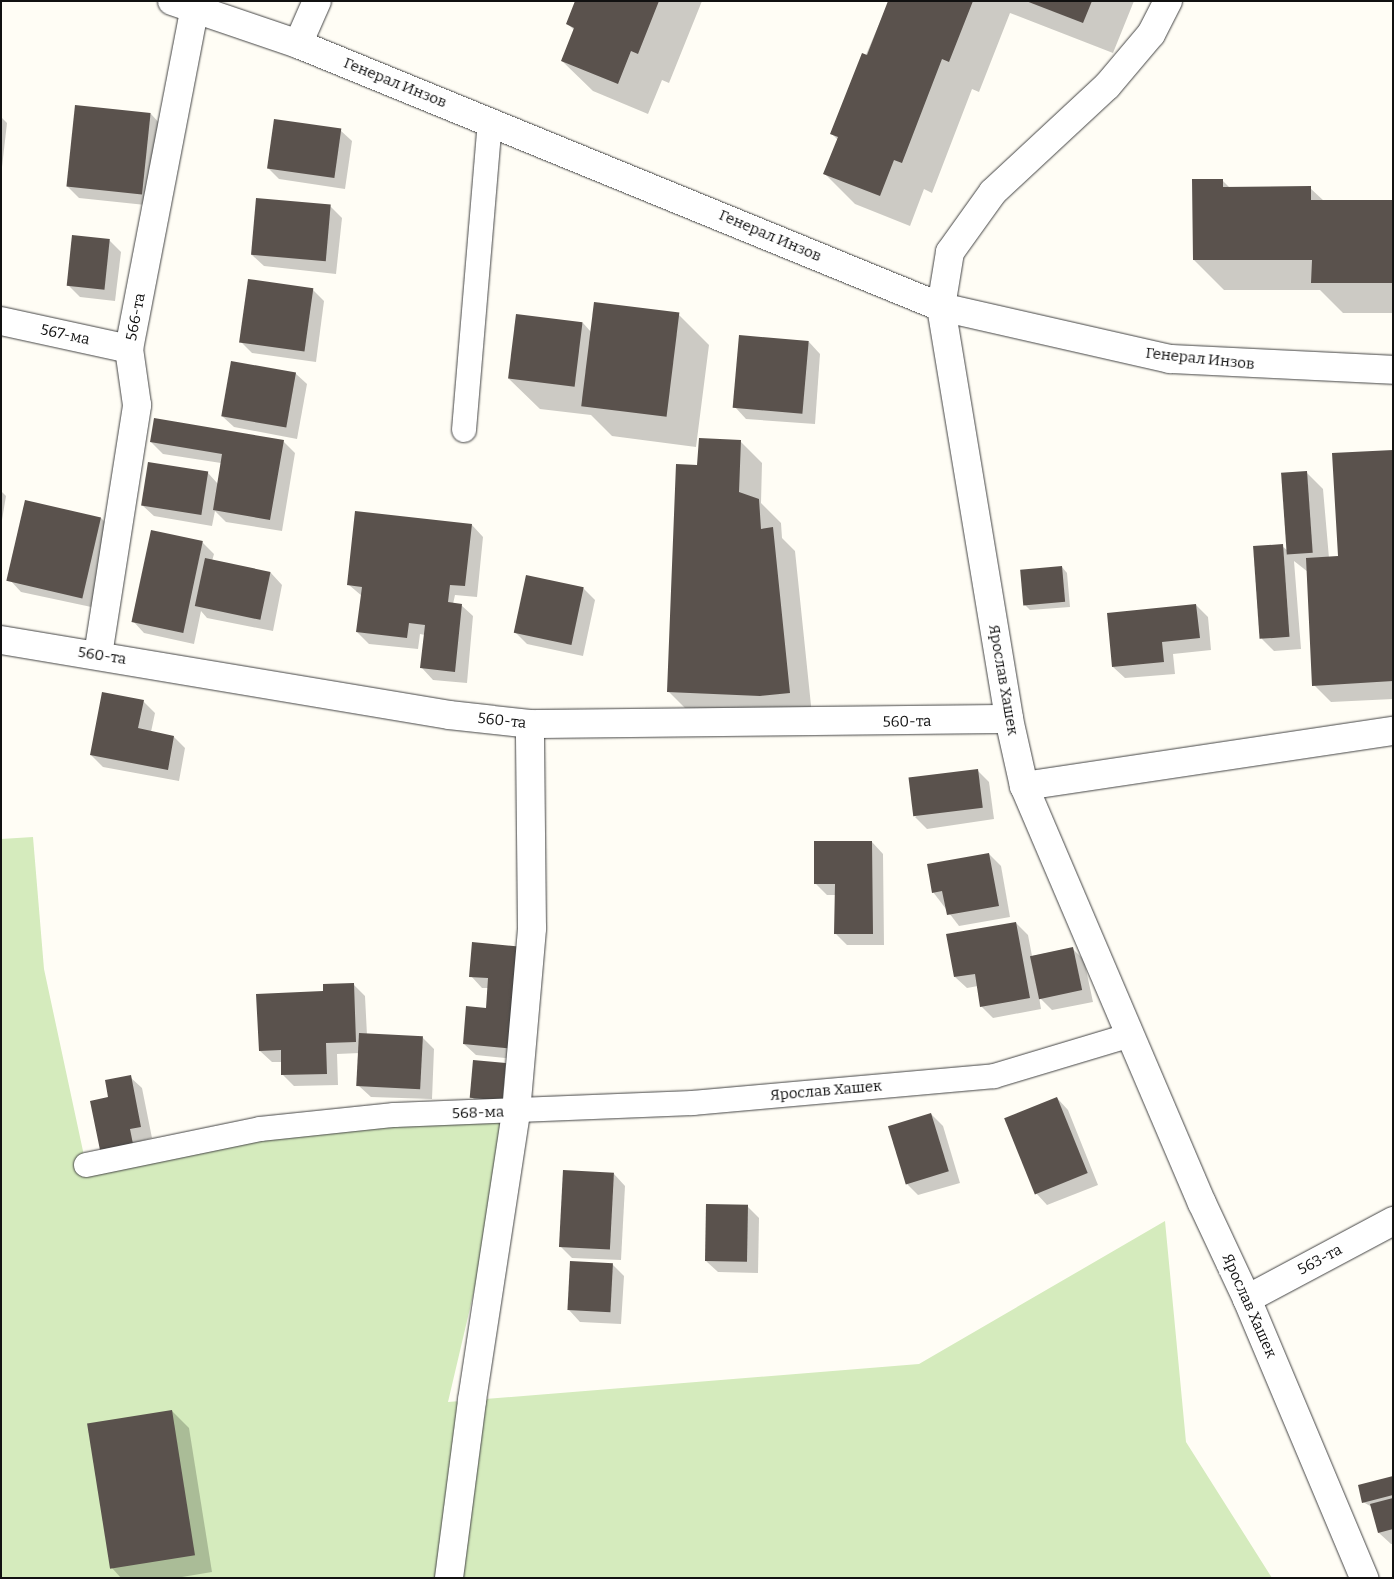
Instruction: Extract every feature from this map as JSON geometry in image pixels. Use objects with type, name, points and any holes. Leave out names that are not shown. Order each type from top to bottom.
[{"type":"street","points":[[298,44],[317,1]]},
{"type":"street","name":"Ярослав Хашек","points":[[1168,1],[1150,34],[1107,86],[993,192],[950,252],[941,307],[1008,719],[1024,786],[1247,1299],[1364,1578]]},
{"type":"street","name":"Генерал Инзов","points":[[183,6],[298,44],[941,307],[1170,359],[1393,370]]},
{"type":"street","name":"566-та","points":[[98,655],[137,405],[129,349],[183,6]]},
{"type":"street","name":"567-ма","points":[[1,321],[129,349]]},
{"type":"street","name":"560-та","points":[[1,640],[450,715],[530,724],[1008,719]]},
{"type":"street","name":"568-ма","points":[[516,1112],[532,928],[530,724]]},
{"type":"street","points":[[1024,786],[1393,731]]},
{"type":"street","points":[[449,1578],[472,1400],[516,1112]]},
{"type":"street","name":"563-та","points":[[1247,1299],[1393,1221]]},
{"type":"lane","points":[[464,430],[490,121]]},
{"type":"lane","name":"Ярослав Хашек","points":[[516,1112],[693,1103],[994,1076],[1131,1035]]},
{"type":"lane","name":"568-ма","points":[[86,1165],[260,1128],[394,1115],[516,1112]]},
{"type":"green space","points":[[33,837],[44,969],[86,1165],[260,1129],[516,1112],[448,1402],[919,1364],[1165,1221],[1186,1442],[1272,1578],[1,1578],[1,839]]},
{"type":"building","points":[[575,1],[659,1],[638,54],[631,51],[618,84],[561,61],[574,28],[566,24]]},
{"type":"building","points":[[888,1],[973,1],[949,62],[942,59],[902,163],[894,160],[880,196],[823,174],[838,137],[830,134],[862,53],[867,55]]},
{"type":"building","points":[[1026,1],[1092,1],[1083,23]]},
{"type":"building","points":[[75,105],[151,113],[142,194],[66,187]]},
{"type":"building","points":[[274,119],[341,128],[334,178],[267,169]]},
{"type":"building","points":[[1192,179],[1223,179],[1223,187],[1311,186],[1311,200],[1393,200],[1393,283],[1311,283],[1312,260],[1193,260]]},
{"type":"building","points":[[256,198],[331,205],[326,261],[251,255]]},
{"type":"building","points":[[72,235],[110,239],[104,290],[67,286]]},
{"type":"building","points":[[248,279],[313,288],[304,352],[239,342]]},
{"type":"building","points":[[594,302],[679,312],[667,417],[581,406]]},
{"type":"building","points":[[516,314],[583,322],[575,387],[508,379]]},
{"type":"building","points":[[739,335],[809,341],[802,414],[733,408]]},
{"type":"building","points":[[231,361],[296,372],[286,428],[221,416]]},
{"type":"building","points":[[154,418],[284,440],[270,520],[213,510],[222,454],[150,442]]},
{"type":"building","points":[[699,438],[741,440],[739,492],[759,499],[761,529],[773,527],[790,693],[760,696],[667,692],[676,464],[697,465]]},
{"type":"building","points":[[1393,450],[1393,681],[1312,686],[1306,558],[1338,556],[1332,453]]},
{"type":"building","points":[[148,462],[208,472],[201,515],[141,505]]},
{"type":"building","points":[[1307,471],[1313,553],[1287,555],[1281,473]]},
{"type":"building","points":[[25,500],[101,518],[82,598],[6,581]]},
{"type":"building","points":[[355,511],[472,524],[465,586],[450,585],[448,602],[462,604],[455,672],[420,668],[425,625],[409,623],[407,638],[356,632],[362,587],[347,585]]},
{"type":"building","points":[[151,530],[203,541],[183,633],[131,622]]},
{"type":"building","points":[[1283,544],[1289,637],[1260,639],[1253,546]]},
{"type":"building","points":[[205,558],[271,572],[260,620],[195,606]]},
{"type":"building","points":[[1062,566],[1065,602],[1023,606],[1020,570]]},
{"type":"building","points":[[526,575],[584,587],[571,645],[514,633]]},
{"type":"building","points":[[1196,604],[1200,638],[1162,642],[1164,662],[1112,667],[1107,613]]},
{"type":"building","points":[[102,692],[144,700],[138,728],[174,736],[168,770],[90,755]]},
{"type":"building","points":[[978,769],[983,808],[913,816],[909,778]]},
{"type":"building","points":[[814,841],[872,841],[873,934],[834,934],[835,884],[814,884]]},
{"type":"building","points":[[989,853],[999,906],[947,915],[942,891],[932,893],[927,864]]},
{"type":"building","points":[[1016,922],[1030,998],[980,1007],[975,974],[954,977],[946,934]]},
{"type":"building","points":[[472,942],[524,947],[514,1049],[463,1044],[466,1006],[486,1008],[488,978],[469,977]]},
{"type":"building","points":[[1073,947],[1082,990],[1039,999],[1030,956]]},
{"type":"building","points":[[354,983],[356,1042],[326,1043],[327,1074],[281,1075],[281,1050],[259,1051],[256,994],[323,991],[323,984]]},
{"type":"building","points":[[359,1033],[423,1036],[420,1089],[356,1086]]},
{"type":"building","points":[[473,1060],[506,1063],[503,1101],[470,1098]]},
{"type":"building","points":[[131,1075],[141,1127],[130,1129],[133,1144],[100,1150],[90,1101],[108,1097],[105,1080]]},
{"type":"building","points":[[1057,1097],[1088,1173],[1035,1194],[1004,1118]]},
{"type":"building","points":[[931,1113],[949,1171],[906,1184],[888,1126]]},
{"type":"building","points":[[563,1170],[614,1173],[610,1250],[559,1247]]},
{"type":"building","points":[[706,1204],[748,1205],[747,1262],[705,1261]]},
{"type":"building","points":[[570,1261],[613,1263],[610,1312],[567,1310]]},
{"type":"building","points":[[172,1410],[195,1555],[110,1569],[87,1423]]},
{"type":"building","points":[[1393,1476],[1393,1495],[1362,1503],[1358,1485]]},
{"type":"building","points":[[1393,1498],[1393,1529],[1378,1533],[1370,1504]]}]
